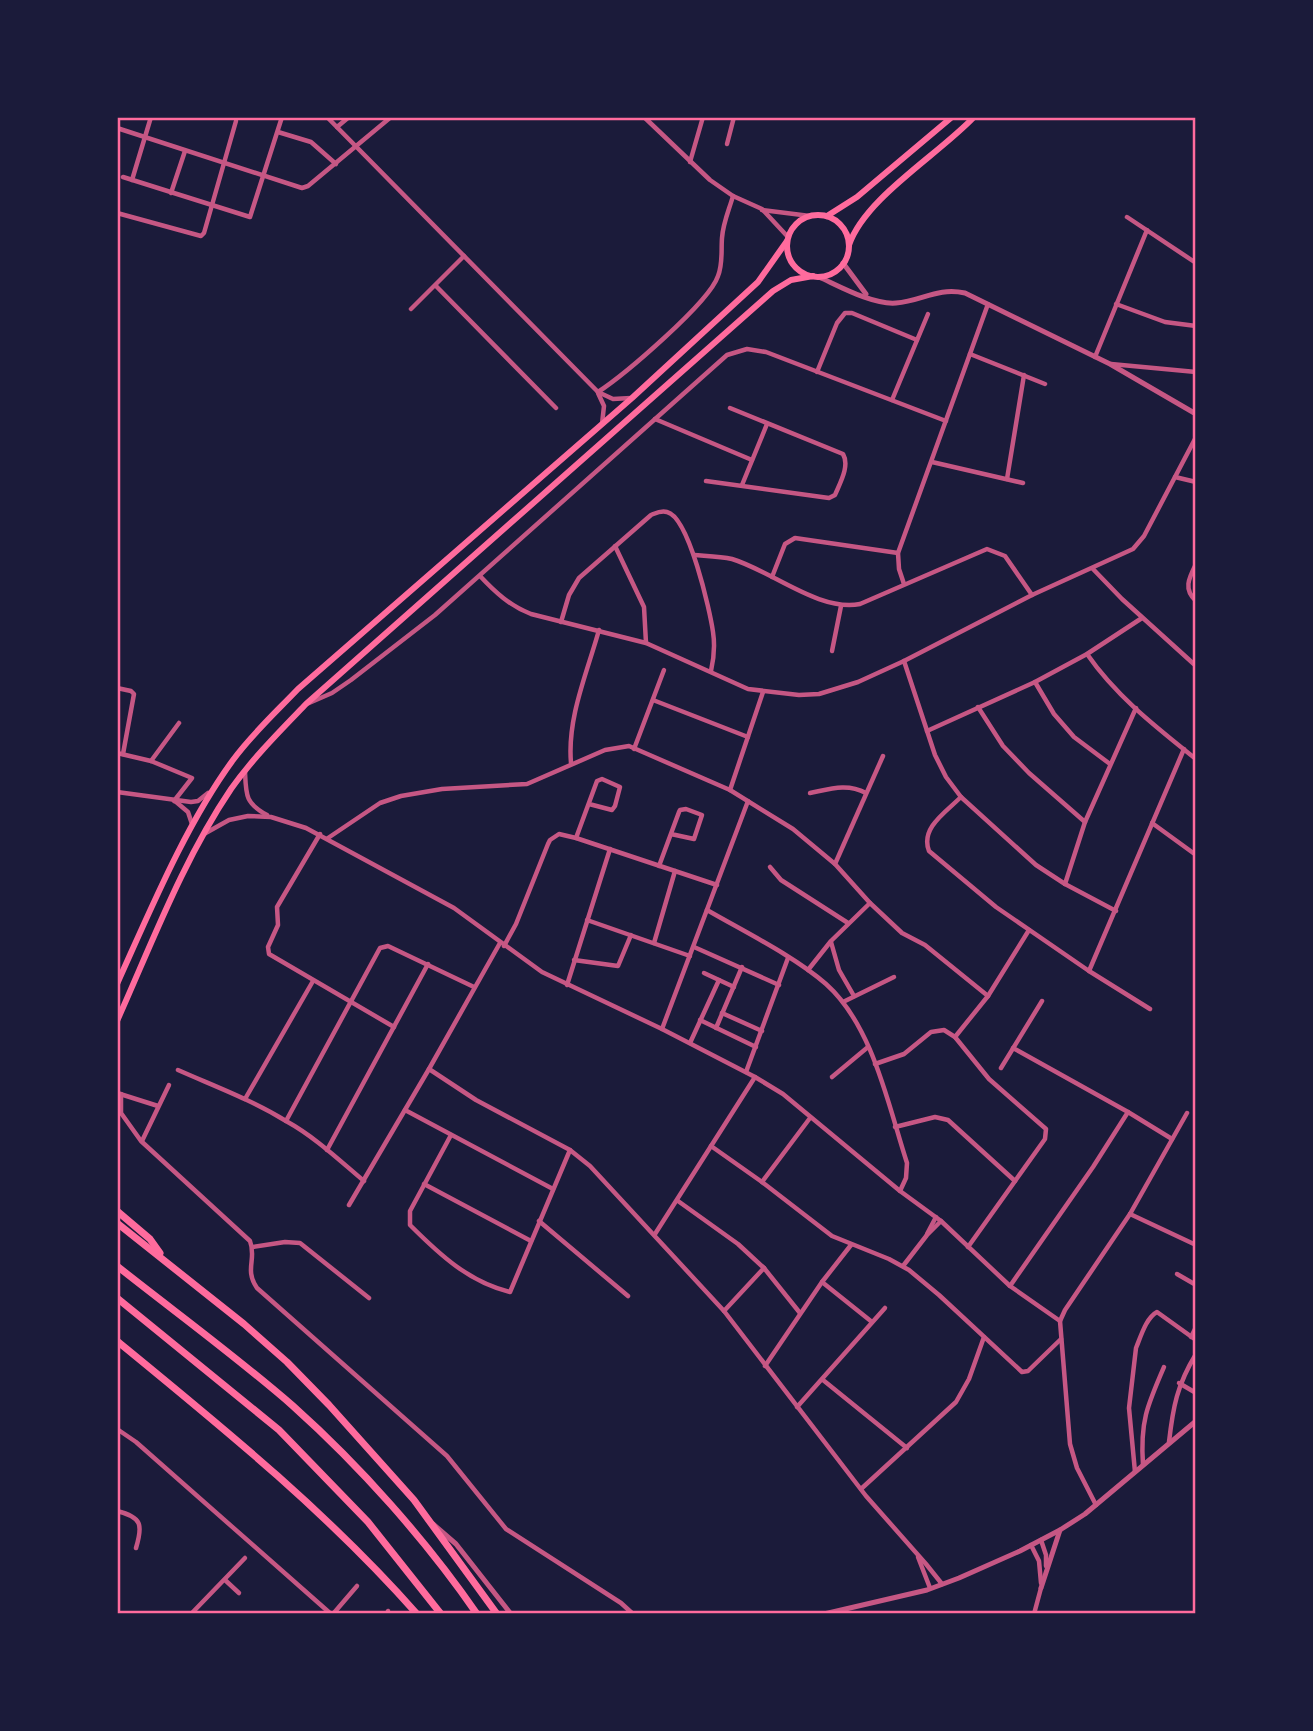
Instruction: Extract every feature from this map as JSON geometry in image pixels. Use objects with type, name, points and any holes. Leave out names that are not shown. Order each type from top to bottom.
[{"type":"highway","points":[[117,1211],[150,1239],[162,1257]]},
{"type":"highway","points":[[117,1223],[221,1304],[287,1362],[381,1461],[432,1523],[497,1614]]},
{"type":"highway","points":[[117,1266],[312,1424],[408,1527],[477,1614]]},
{"type":"highway","points":[[117,1298],[279,1430],[368,1522],[441,1614]]},
{"type":"highway","points":[[117,1341],[253,1453],[318,1512],[379,1570],[416,1614]]},
{"type":"main road","points":[[117,984],[159,892],[215,788],[252,737],[298,689],[632,398],[758,282],[793,227],[810,216],[827,216],[857,197],[953,117]]},
{"type":"main road","points":[[117,1021],[171,901],[225,798],[245,771],[306,704],[773,292],[790,280],[832,273],[843,263],[853,234],[876,203],[974,117]]},
{"type":"main road","points":[[827,216],[843,228],[848,247]]},
{"type":"main road","points":[[787,239],[787,251],[796,268],[816,276]]},
{"type":"street","points":[[132,180],[151,117]]},
{"type":"street","points":[[123,177],[250,217],[282,117]]},
{"type":"street","points":[[327,117],[598,392],[613,399],[632,398]]},
{"type":"street","points":[[337,127],[349,117]]},
{"type":"street","points":[[117,128],[305,187],[391,117]]},
{"type":"street","points":[[644,117],[690,162],[733,196],[762,209],[810,216]]},
{"type":"street","points":[[690,162],[703,117]]},
{"type":"street","points":[[727,144],[734,117]]},
{"type":"street","points":[[117,214],[200,236],[204,233],[236,121]]},
{"type":"street","points":[[278,132],[311,142],[335,164]]},
{"type":"street","points":[[171,193],[185,151]]},
{"type":"street","points":[[598,392],[632,366],[681,321],[714,285],[720,268],[723,229],[733,196]]},
{"type":"street","points":[[762,209],[787,239]]},
{"type":"street","points":[[1127,217],[1196,262]]},
{"type":"street","points":[[1095,357],[1147,230]]},
{"type":"street","points":[[411,309],[464,256]]},
{"type":"street","points":[[843,263],[868,297]]},
{"type":"street","points":[[816,276],[868,297],[891,303],[942,290],[965,293],[1110,364],[1196,414]]},
{"type":"street","points":[[436,286],[555,408]]},
{"type":"street","points":[[904,584],[898,553],[988,304]]},
{"type":"street","points":[[1116,304],[1165,322],[1196,326]]},
{"type":"street","points":[[817,372],[840,317],[845,313],[852,313],[917,340]]},
{"type":"street","points":[[892,400],[928,314]]},
{"type":"street","points":[[306,704],[332,694],[406,639],[727,355],[747,349],[766,352],[946,421]]},
{"type":"street","points":[[970,354],[1045,383]]},
{"type":"street","points":[[1110,364],[1196,372]]},
{"type":"street","points":[[1007,479],[1024,375]]},
{"type":"street","points":[[598,392],[604,406],[602,424]]},
{"type":"street","points":[[706,481],[829,498],[836,492],[847,463],[843,454],[730,408]]},
{"type":"street","points":[[655,419],[752,460]]},
{"type":"street","points":[[742,485],[767,424]]},
{"type":"street","points":[[480,576],[497,594],[517,608],[544,619],[646,643],[748,689],[799,695],[819,694],[858,682],[904,662],[1032,595],[1126,553],[1139,542],[1196,437]]},
{"type":"street","points":[[932,462],[1023,483]]},
{"type":"street","points":[[1175,477],[1196,482]]},
{"type":"street","points":[[561,622],[569,595],[579,578],[651,515],[667,512],[674,516],[694,555],[706,593],[714,633],[711,671]]},
{"type":"street","points":[[772,577],[785,544],[795,538],[898,553]]},
{"type":"street","points":[[615,546],[644,607],[646,643]]},
{"type":"street","points":[[694,555],[732,559],[841,606],[860,604],[987,549],[1006,556],[1032,595]]},
{"type":"street","points":[[1196,564],[1188,579],[1188,588],[1196,601]]},
{"type":"street","points":[[1093,569],[1196,666]]},
{"type":"street","points":[[832,651],[841,606]]},
{"type":"street","points":[[927,731],[1035,682],[1087,654],[1142,618]]},
{"type":"street","points":[[571,763],[569,745],[572,724],[599,630]]},
{"type":"street","points":[[1087,654],[1102,676],[1196,759]]},
{"type":"street","points":[[904,662],[935,755],[946,777],[961,797],[1036,865],[1116,911]]},
{"type":"street","points":[[634,749],[664,670]]},
{"type":"street","points":[[1035,682],[1054,713],[1074,737],[1110,764]]},
{"type":"street","points":[[117,688],[134,694],[120,753],[151,761],[192,778],[174,800]]},
{"type":"street","points":[[730,790],[762,692]]},
{"type":"street","points":[[653,700],[748,737]]},
{"type":"street","points":[[978,707],[1003,746],[1028,773],[1085,822]]},
{"type":"street","points":[[1065,884],[1085,822],[1136,708]]},
{"type":"street","points":[[151,761],[179,723]]},
{"type":"street","points":[[328,838],[380,803],[401,796],[442,789],[527,784],[571,763],[622,746],[730,790],[793,829],[835,864],[902,933],[925,945],[988,996]]},
{"type":"street","points":[[1089,971],[1184,749]]},
{"type":"street","points":[[835,864],[883,755]]},
{"type":"street","points":[[245,771],[249,801],[271,817],[328,838],[454,908],[542,972],[690,1043],[783,1094],[900,1191],[941,1221],[1010,1286],[1060,1321]]},
{"type":"street","points":[[576,838],[596,784],[599,779],[620,787],[612,810],[589,804]]},
{"type":"street","points":[[810,793],[844,786],[866,793]]},
{"type":"street","points":[[117,792],[174,800],[198,800],[215,788]]},
{"type":"street","points":[[961,797],[929,829],[926,844],[929,851],[985,899],[1089,971],[1150,1009]]},
{"type":"street","points":[[174,800],[188,812],[193,827]]},
{"type":"street","points":[[662,1029],[748,801]]},
{"type":"street","points":[[659,866],[671,834],[682,808],[702,816],[694,839],[671,834]]},
{"type":"street","points":[[204,834],[238,817],[271,817]]},
{"type":"street","points":[[1152,823],[1196,855]]},
{"type":"street","points":[[320,834],[277,907],[278,925],[268,951],[271,956],[394,1027]]},
{"type":"street","points":[[349,1205],[474,987],[516,923],[550,839],[559,834],[576,838],[717,885]]},
{"type":"street","points":[[567,985],[610,849]]},
{"type":"street","points":[[770,867],[781,880],[848,923]]},
{"type":"street","points":[[654,943],[676,871]]},
{"type":"street","points":[[808,970],[831,941],[870,903]]},
{"type":"street","points":[[708,910],[808,970],[843,1002],[858,1023],[907,1163],[906,1178],[900,1191]]},
{"type":"street","points":[[587,920],[690,956]]},
{"type":"street","points":[[955,1037],[988,996],[1029,930]]},
{"type":"street","points":[[575,960],[618,966],[631,935]]},
{"type":"street","points":[[831,941],[839,970],[854,996]]},
{"type":"street","points":[[286,1121],[380,948],[388,946],[474,987]]},
{"type":"street","points":[[694,947],[779,985]]},
{"type":"street","points":[[746,1072],[788,958]]},
{"type":"street","points":[[327,1150],[428,964]]},
{"type":"street","points":[[716,1028],[742,967]]},
{"type":"street","points":[[704,973],[734,987]]},
{"type":"street","points":[[843,1002],[894,977]]},
{"type":"street","points":[[690,1043],[719,980]]},
{"type":"street","points":[[245,1099],[313,981]]},
{"type":"street","points":[[1001,1068],[1042,1001]]},
{"type":"street","points":[[722,1013],[762,1031]]},
{"type":"street","points":[[700,1020],[756,1046]]},
{"type":"street","points":[[874,1064],[904,1054],[937,1030],[944,1030],[955,1037],[989,1079],[1046,1129],[1047,1136],[968,1248]]},
{"type":"street","points":[[832,1077],[868,1047]]},
{"type":"street","points":[[1013,1048],[1172,1139]]},
{"type":"street","points":[[429,1069],[503,1116],[570,1150],[590,1166],[724,1311],[861,1489],[942,1584]]},
{"type":"street","points":[[178,1070],[245,1099],[286,1121],[364,1181]]},
{"type":"street","points":[[655,1234],[755,1077]]},
{"type":"street","points":[[141,1141],[169,1085]]},
{"type":"street","points":[[159,1106],[119,1093],[122,1117],[141,1141],[246,1235],[253,1247],[250,1272],[257,1288],[447,1456],[506,1529],[621,1603],[633,1614]]},
{"type":"street","points":[[405,1110],[553,1189]]},
{"type":"street","points":[[1010,1286],[1128,1112]]},
{"type":"street","points":[[1096,1505],[1077,1468],[1070,1444],[1060,1321],[1130,1214],[1186,1113]]},
{"type":"street","points":[[895,1127],[935,1117],[948,1120],[1015,1181]]},
{"type":"street","points":[[762,1182],[810,1118]]},
{"type":"street","points":[[451,1135],[410,1212],[410,1225],[450,1261],[486,1286],[510,1292],[570,1150]]},
{"type":"street","points":[[711,1146],[824,1230],[851,1245],[903,1266],[934,1290],[1022,1372],[1028,1371],[1061,1339]]},
{"type":"street","points":[[424,1184],[531,1241]]},
{"type":"street","points":[[678,1201],[738,1244],[764,1268],[800,1313]]},
{"type":"street","points":[[1130,1214],[1196,1245]]},
{"type":"street","points":[[927,1235],[936,1217]]},
{"type":"street","points":[[539,1221],[628,1296]]},
{"type":"street","points":[[903,1266],[941,1221]]},
{"type":"street","points":[[253,1247],[285,1242],[300,1243],[369,1298]]},
{"type":"street","points":[[765,1366],[821,1282],[851,1245]]},
{"type":"street","points":[[724,1311],[764,1268]]},
{"type":"street","points":[[1177,1274],[1196,1285]]},
{"type":"street","points":[[821,1282],[872,1322]]},
{"type":"street","points":[[797,1407],[885,1308]]},
{"type":"street","points":[[1135,1472],[1129,1408],[1136,1348],[1154,1313],[1157,1312],[1172,1321],[1193,1339],[1196,1327]]},
{"type":"street","points":[[861,1489],[956,1402],[969,1379],[984,1337]]},
{"type":"street","points":[[1169,1444],[1173,1406],[1179,1383],[1196,1354]]},
{"type":"street","points":[[1143,1465],[1143,1426],[1148,1404],[1164,1367]]},
{"type":"street","points":[[823,1380],[907,1448]]},
{"type":"street","points":[[1179,1383],[1196,1393]]},
{"type":"street","points":[[824,1614],[942,1584],[1041,1540],[1096,1505],[1196,1421]]},
{"type":"street","points":[[117,1429],[136,1442],[332,1614],[358,1586]]},
{"type":"street","points":[[117,1511],[133,1516],[139,1524],[140,1535],[136,1548]]},
{"type":"street","points":[[432,1523],[456,1544],[511,1614]]},
{"type":"street","points":[[1041,1588],[1060,1530]]},
{"type":"street","points":[[1034,1614],[1047,1561],[1041,1540]]},
{"type":"street","points":[[1031,1545],[1041,1570],[1041,1588]]},
{"type":"street","points":[[918,1556],[930,1588]]},
{"type":"street","points":[[191,1614],[245,1558]]},
{"type":"street","points":[[225,1580],[239,1593]]}]
